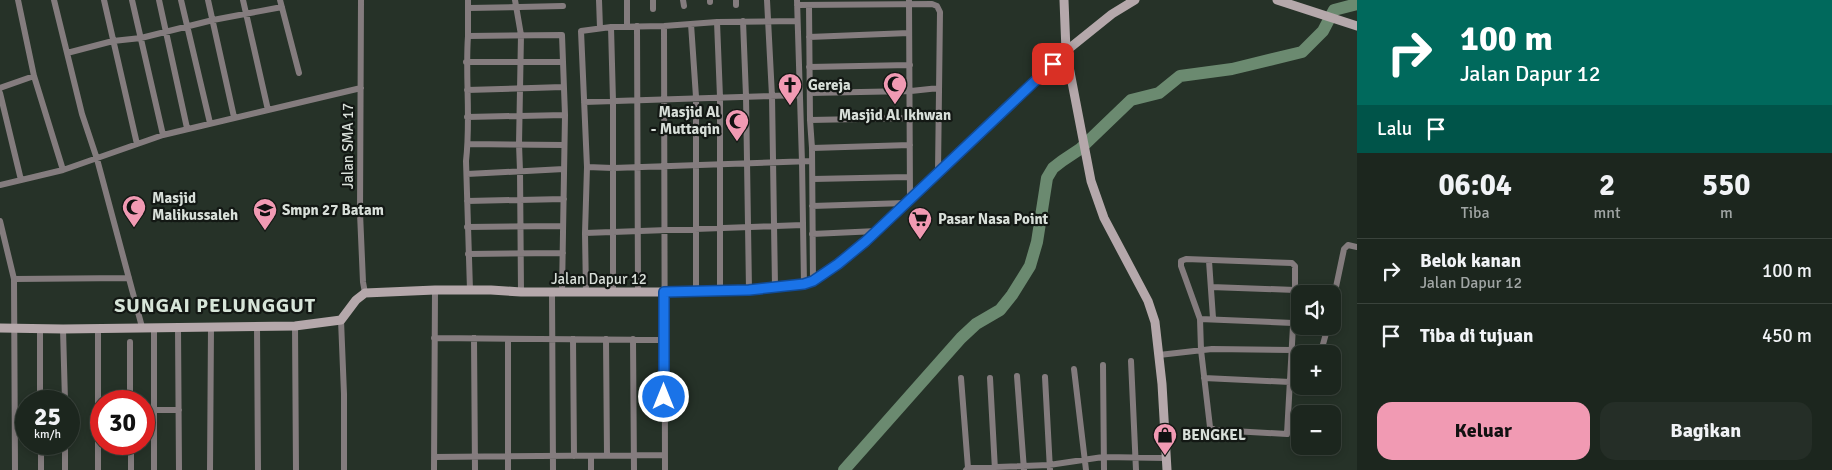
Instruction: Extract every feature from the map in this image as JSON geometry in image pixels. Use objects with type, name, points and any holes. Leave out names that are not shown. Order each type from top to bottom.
[{"type":"street","points":[[18,0],[34,76],[63,170]]},
{"type":"street","points":[[54,0],[82,114],[97,159],[142,327]]},
{"type":"street","points":[[104,0],[137,144]]},
{"type":"street","points":[[132,0],[163,135]]},
{"type":"street","points":[[158,0],[167,32],[187,128]]},
{"type":"street","points":[[181,0],[210,123]]},
{"type":"street","points":[[208,0],[234,116]]},
{"type":"street","points":[[243,0],[268,110]]},
{"type":"street","name":"Jalan SMA 17","points":[[361,0],[360,213],[362,282],[365,292]]},
{"type":"street","points":[[468,0],[466,62],[468,144],[467,227],[470,290]]},
{"type":"street","points":[[599,0],[600,28]]},
{"type":"street","points":[[627,0],[627,26]]},
{"type":"street","points":[[653,0],[653,9]]},
{"type":"street","points":[[767,0],[772,96],[775,287]]},
{"type":"street","points":[[1064,0],[1066,51],[1091,182],[1104,218],[1148,301],[1155,322],[1167,470]]},
{"type":"street","name":"Jalan Dapur 12","points":[[365,292],[434,290],[613,293],[720,291],[749,290],[809,282],[838,264],[877,231],[1066,51],[1112,14],[1135,0]]},
{"type":"street","points":[[1277,0],[1353,25]]},
{"type":"street","points":[[809,282],[803,225],[797,2],[808,5],[909,2],[934,5],[940,12],[938,172]]},
{"type":"street","points":[[812,206],[908,201],[911,118],[909,2]]},
{"type":"street","points":[[67,53],[114,41],[141,38],[167,32],[281,3],[298,73]]},
{"type":"street","points":[[469,8],[516,4],[563,6]]},
{"type":"street","points":[[516,4],[521,35],[519,62],[521,292]]},
{"type":"street","points":[[808,5],[813,180],[809,282]]},
{"type":"street","points":[[586,292],[584,233],[587,167],[581,31],[627,26],[664,26],[743,21],[797,21]]},
{"type":"street","points":[[743,21],[749,290]]},
{"type":"street","points":[[717,22],[720,98],[720,291]]},
{"type":"street","points":[[691,24],[696,97],[696,291]]},
{"type":"street","points":[[637,26],[638,292]]},
{"type":"street","points":[[664,26],[664,470]]},
{"type":"street","points":[[611,27],[613,293]]},
{"type":"street","points":[[809,37],[910,33]]},
{"type":"street","points":[[468,36],[562,35],[565,115],[562,292]]},
{"type":"street","points":[[466,62],[562,62]]},
{"type":"street","points":[[809,67],[910,65]]},
{"type":"street","points":[[0,88],[34,76]]},
{"type":"street","points":[[467,90],[563,87]]},
{"type":"street","points":[[0,186],[63,170],[187,128],[361,88]]},
{"type":"street","points":[[810,93],[910,91],[939,88]]},
{"type":"street","points":[[0,93],[21,180]]},
{"type":"street","points":[[584,102],[800,95]]},
{"type":"street","points":[[467,117],[565,115]]},
{"type":"street","points":[[810,120],[911,118]]},
{"type":"street","points":[[468,144],[564,145]]},
{"type":"street","points":[[812,148],[910,145]]},
{"type":"street","points":[[587,167],[613,168],[695,164],[812,162]]},
{"type":"street","points":[[467,174],[564,169]]},
{"type":"street","points":[[813,180],[910,177]]},
{"type":"street","points":[[467,201],[564,199]]},
{"type":"street","points":[[0,221],[14,279],[16,470]]},
{"type":"street","points":[[584,233],[803,225]]},
{"type":"street","points":[[467,227],[563,226]]},
{"type":"street","points":[[812,234],[877,231]]},
{"type":"street","points":[[1336,285],[1344,249],[1348,246],[1357,247]]},
{"type":"street","points":[[468,254],[563,253]]},
{"type":"street","points":[[1291,366],[1288,432],[1284,435],[1212,429],[1209,424],[1201,350],[1200,319],[1181,263],[1182,260],[1186,259],[1292,263],[1296,269],[1296,285]]},
{"type":"street","points":[[1209,261],[1213,318]]},
{"type":"street","points":[[14,279],[129,278]]},
{"type":"street","points":[[1211,287],[1291,290]]},
{"type":"street","points":[[434,290],[434,470]]},
{"type":"street","points":[[344,470],[344,394],[341,320],[356,300],[365,292]]},
{"type":"street","points":[[552,292],[553,470]]},
{"type":"street","points":[[1200,319],[1213,318],[1291,323]]},
{"type":"street","points":[[0,328],[295,326],[341,320]]},
{"type":"street","points":[[257,326],[258,470]]},
{"type":"street","points":[[295,326],[296,470]]},
{"type":"street","points":[[210,470],[211,327]]},
{"type":"street","points":[[40,328],[40,390]]},
{"type":"street","points":[[98,328],[98,470]]},
{"type":"street","points":[[154,328],[154,390]]},
{"type":"street","points":[[178,328],[179,470]]},
{"type":"street","points":[[63,329],[65,390]]},
{"type":"street","points":[[434,338],[664,340]]},
{"type":"street","points":[[474,338],[475,470]]},
{"type":"street","points":[[508,339],[508,470]]},
{"type":"street","points":[[573,339],[574,456]]},
{"type":"street","points":[[606,339],[607,455]]},
{"type":"street","points":[[633,339],[634,470]]},
{"type":"street","points":[[130,342],[130,390]]},
{"type":"street","points":[[1159,355],[1201,350],[1291,350]]},
{"type":"street","points":[[1131,361],[1136,470]]},
{"type":"street","points":[[1104,365],[1104,470]]},
{"type":"street","points":[[1074,369],[1086,470]]},
{"type":"street","points":[[1017,376],[1024,468]]},
{"type":"street","points":[[1045,377],[1050,467]]},
{"type":"street","points":[[961,378],[967,469],[1050,467],[1103,456],[1166,458]]},
{"type":"street","points":[[990,378],[995,468]]},
{"type":"street","points":[[1204,378],[1290,382]]},
{"type":"street","points":[[155,410],[179,410]]},
{"type":"street","points":[[41,455],[41,470]]},
{"type":"street","points":[[65,455],[65,470]]},
{"type":"street","points":[[131,455],[131,470]]},
{"type":"street","points":[[154,455],[154,470]]},
{"type":"street","points":[[434,457],[664,455]]},
{"type":"street","points":[[591,456],[591,470]]},
{"type":"waterway","points":[[844,470],[961,338],[976,324],[1000,310],[1012,295],[1030,266],[1037,242],[1047,178],[1053,168],[1080,149],[1131,100],[1159,93],[1180,76],[1232,69],[1302,52],[1323,31],[1334,10],[1357,4]]},
{"type":"place","name":"Masjid Al Ikhwan","points":[[895,105]]},
{"type":"place","name":"Gereja","points":[[790,106]]},
{"type":"place","name":"Masjid Al - Muttaqin","points":[[737,142]]},
{"type":"place","name":"Masjid Malikussaleh","points":[[134,228]]},
{"type":"place","name":"Smpn 27 Batam","points":[[265,231]]},
{"type":"place","name":"Pasar Nasa Point","points":[[920,240]]},
{"type":"place","name":"BENGKEL","points":[[1165,456]]},
{"type":"district","name":"SUNGAI PELUNGGUT","points":[[215,305]]},
{"type":"route","points":[[664,397],[664,292],[749,290],[804,284],[813,281],[866,241],[1053,64]]}]
